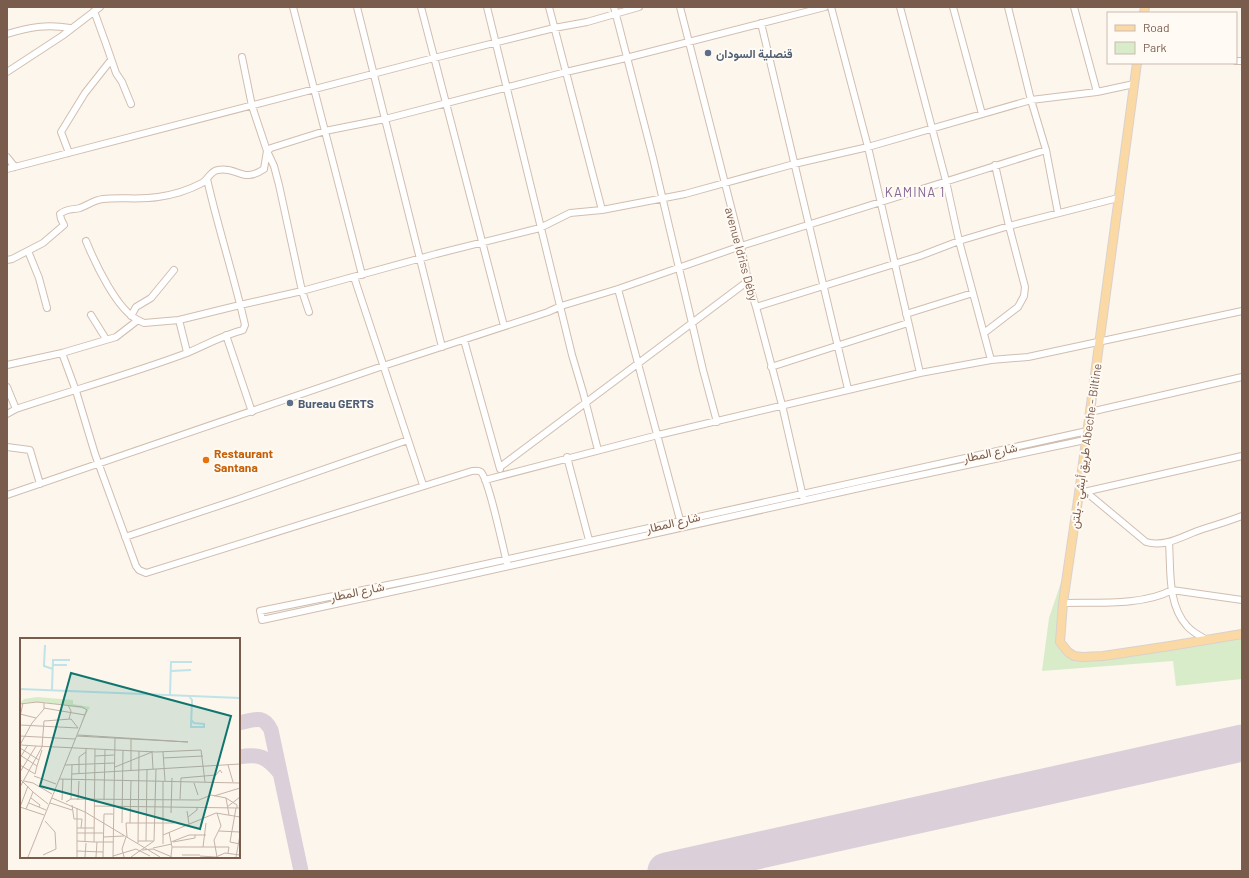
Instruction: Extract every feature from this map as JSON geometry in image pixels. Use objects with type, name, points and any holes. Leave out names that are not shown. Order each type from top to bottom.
[{"type":"main road","name":"طريق أبشي - بلتن Abeche - Biltine","points":[[1137,64],[1098,342],[1090,412],[1086,431],[1083,493],[1063,603],[1060,642],[1068,652],[1074,656],[1082,657],[1103,656],[1242,634]]},
{"type":"street","points":[[7,72],[62,36],[70,28],[100,7]]},
{"type":"street","points":[[293,7],[362,275]]},
{"type":"street","points":[[357,7],[421,258],[442,347]]},
{"type":"street","points":[[421,7],[504,326]]},
{"type":"street","points":[[487,7],[540,228],[598,450]]},
{"type":"street","points":[[549,7],[602,210]]},
{"type":"street","points":[[614,7],[663,199],[692,324],[717,422]]},
{"type":"street","points":[[7,169],[496,42],[554,28],[587,22],[639,7]]},
{"type":"street","name":"avenue Idriss Déby","points":[[680,7],[741,246],[748,281],[782,405],[803,493],[802,501]]},
{"type":"street","points":[[267,151],[281,144],[325,131],[385,119],[825,7]]},
{"type":"street","points":[[831,7],[868,147],[920,373]]},
{"type":"street","points":[[900,7],[946,181],[959,242],[991,360]]},
{"type":"street","points":[[953,7],[982,114]]},
{"type":"street","points":[[1008,7],[1031,100],[1046,150],[1058,213]]},
{"type":"street","points":[[1074,7],[1097,92]]},
{"type":"street","points":[[94,11],[116,73],[122,82],[131,104]]},
{"type":"street","points":[[761,23],[823,286],[839,346],[848,390]]},
{"type":"street","points":[[7,34],[43,25],[70,28]]},
{"type":"street","points":[[242,57],[252,106],[267,151],[274,166],[279,185],[302,291],[309,312]]},
{"type":"street","points":[[69,153],[61,132],[85,93],[111,60]]},
{"type":"street","points":[[86,241],[102,277],[113,294],[131,316],[144,323],[179,320],[302,291],[421,258],[540,228],[570,213],[602,210],[663,199],[794,164],[868,147],[1031,100],[1097,92],[1134,84]]},
{"type":"street","points":[[7,495],[383,366],[548,312],[561,306],[618,289],[741,246],[809,226],[995,165],[1046,150]]},
{"type":"street","points":[[7,260],[43,243],[64,225],[60,214],[64,210],[80,208],[90,202],[102,199],[144,199],[160,197],[194,187],[207,179],[211,173],[216,170],[226,169],[245,175],[255,174],[264,169],[267,151]]},
{"type":"street","points":[[7,157],[15,167]]},
{"type":"street","points":[[984,333],[1018,306],[1024,296],[1026,287],[1009,226],[995,165]]},
{"type":"street","points":[[7,414],[187,352],[226,335],[243,330],[245,326],[240,305],[207,179]]},
{"type":"street","points":[[756,307],[920,256],[1009,226],[1118,198]]},
{"type":"street","points":[[28,251],[39,278],[47,308]]},
{"type":"street","points":[[131,316],[136,307],[151,298],[174,270]]},
{"type":"street","points":[[354,277],[423,485]]},
{"type":"street","points":[[500,467],[748,281]]},
{"type":"street","points":[[618,289],[680,520]]},
{"type":"street","points":[[906,314],[973,293]]},
{"type":"street","points":[[485,480],[567,457],[920,373],[991,360],[1028,357],[1242,311]]},
{"type":"street","points":[[91,315],[106,339]]},
{"type":"street","points":[[7,365],[62,353],[116,337],[138,320]]},
{"type":"street","points":[[179,320],[187,352]]},
{"type":"street","points":[[771,367],[908,323]]},
{"type":"street","points":[[226,335],[252,412]]},
{"type":"street","points":[[464,340],[502,476]]},
{"type":"street","points":[[62,353],[125,537],[139,570],[146,573],[423,485],[478,470],[481,472],[485,480],[508,567]]},
{"type":"street","points":[[1090,412],[1242,377]]},
{"type":"street","points":[[7,387],[16,410]]},
{"type":"street","name":"شارع المطار","points":[[1086,431],[427,577],[260,611],[262,620],[508,567],[960,466],[1086,440]]},
{"type":"street","points":[[125,537],[408,440]]},
{"type":"street","points":[[7,447],[30,450],[40,484]]},
{"type":"street","points":[[1083,493],[1242,456]]},
{"type":"street","points":[[567,457],[589,540]]},
{"type":"street","points":[[959,459],[960,466]]},
{"type":"street","points":[[862,480],[864,487]]},
{"type":"street","points":[[1083,493],[1146,542],[1154,544],[1169,543],[1202,529],[1242,516]]},
{"type":"street","points":[[1169,543],[1172,590],[1176,605],[1186,625],[1207,640]]},
{"type":"street","points":[[1063,603],[1125,602],[1152,597],[1172,590],[1242,600]]},
{"type":"green space","points":[[1077,535],[1062,639],[1065,650],[1085,657],[1242,638],[1242,679],[1176,686],[1173,661],[1042,671],[1049,618]]},
{"type":"taxiway","points":[[240,723],[258,719],[265,722],[271,730],[301,871]]},
{"type":"taxiway","points":[[240,757],[257,756],[267,760],[280,773]]},
{"type":"runway","points":[[666,871],[1242,743]]},
{"type":"place","name":"قنصلية السودان","points":[[708,53]]},
{"type":"place","name":"Bureau GERTS","points":[[290,403]]},
{"type":"place","name":"Restaurant Santana","points":[[206,460]]},
{"type":"district","name":"KAMINA 1","points":[[915,192]]}]
